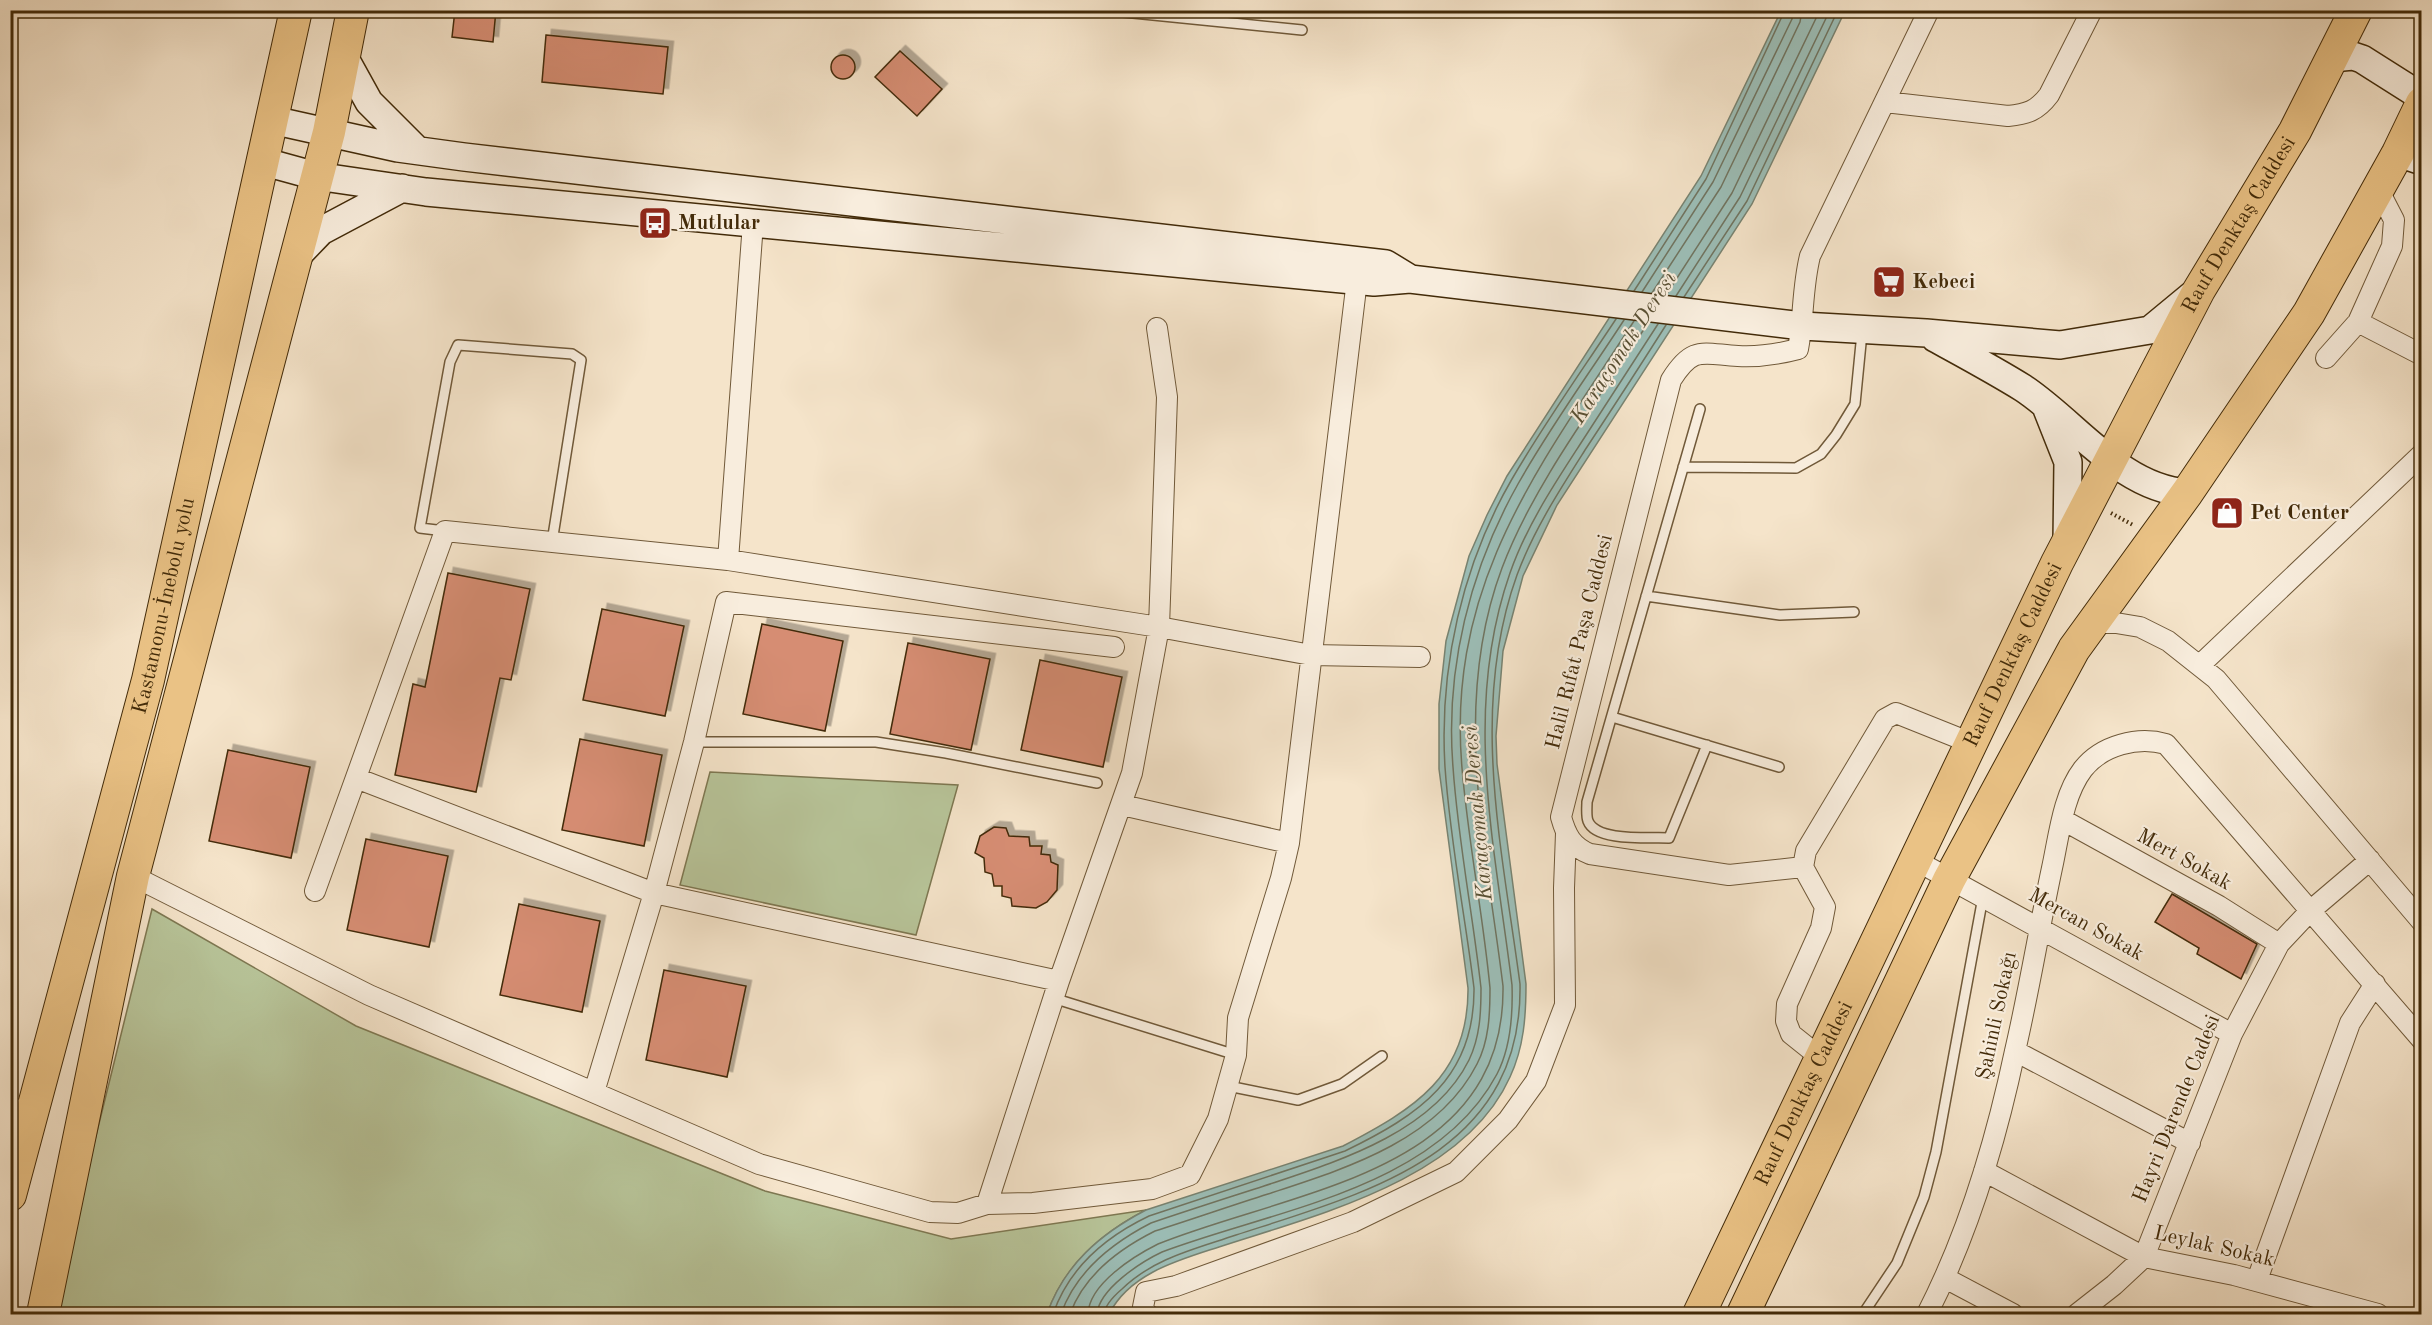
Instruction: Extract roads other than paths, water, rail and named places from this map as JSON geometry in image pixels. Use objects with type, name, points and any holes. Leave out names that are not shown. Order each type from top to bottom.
[{"type":"main road","name":"Kastamonu-İnebolu yolu","points":[[10,1195],[21,1111],[148,680],[265,162],[296,10]]},
{"type":"main road","points":[[43,1314],[134,876],[329,132],[353,10]]},
{"type":"main road","name":"Rauf Denktaş Caddesi","points":[[1699,1314],[2067,545],[2199,290],[2295,131],[2356,10]]},
{"type":"main road","points":[[343,55],[369,102],[417,150]]},
{"type":"main road","points":[[2332,58],[2353,56],[2362,59],[2421,97]]},
{"type":"main road","name":"Rauf Denktaş Caddesi","points":[[1743,1314],[1949,880],[2074,649],[2187,493],[2309,313],[2377,187],[2409,157],[2421,103]]},
{"type":"main road","points":[[272,120],[417,150],[626,177],[1386,264],[1410,279]]},
{"type":"main road","points":[[265,162],[316,176],[402,188],[1374,282],[1410,279],[1802,326],[1926,333],[2060,345],[2150,330],[2199,290]]},
{"type":"main road","points":[[295,258],[321,231],[402,188]]},
{"type":"main road","points":[[1926,333],[2024,389],[2111,460],[2148,484],[2165,492],[2187,493]]},
{"type":"main road","points":[[2047,408],[2068,462],[2067,545]]},
{"type":"street","points":[[1802,326],[1801,302],[1810,256],[1929,10]]},
{"type":"street","points":[[1885,102],[2008,116],[2028,114],[2039,107],[2049,95],[2092,10]]},
{"type":"street","points":[[2326,358],[2358,322],[2392,246],[2394,220],[2377,187]]},
{"type":"street","points":[[728,560],[753,223]]},
{"type":"street","points":[[134,876],[369,995],[759,1164],[930,1212],[958,1213],[987,1204],[1033,1203],[1152,1189],[1190,1175],[1218,1119],[1228,1086],[1236,1055],[1238,1018],[1281,878],[1289,843],[1357,280]]},
{"type":"street","points":[[2358,322],[2421,355]]},
{"type":"street","name":"Halil Rıfat Paşa Caddesi","points":[[1566,833],[1561,817],[1671,380],[1682,362],[1705,351],[1739,356],[1798,349],[1802,326]]},
{"type":"street","points":[[987,1204],[1056,990],[1132,772],[1159,627],[1167,398],[1157,328]]},
{"type":"street","points":[[2200,664],[2421,454]]},
{"type":"street","points":[[315,891],[445,531],[728,560],[1159,627],[1311,655],[1420,657]]},
{"type":"street","points":[[594,1092],[654,893],[694,741],[726,602],[1114,646]]},
{"type":"street","points":[[2092,624],[2116,623],[2140,627],[2168,641],[2200,664],[2216,679],[2421,922]]},
{"type":"street","points":[[1821,1058],[1791,1034],[1786,1021],[1787,1004],[1821,928],[1825,907],[1803,867],[1806,851],[1885,719],[1896,712],[1911,716],[1971,742]]},
{"type":"street","name":"Şahinli Sokağı","points":[[1927,1314],[1946,1278],[1984,1171],[2016,1051],[2063,820],[2073,786],[2084,768],[2102,753],[2124,743],[2151,740],[2166,744],[2310,911]]},
{"type":"street","points":[[356,778],[654,893],[1056,990]]},
{"type":"street","points":[[1122,805],[1289,843]]},
{"type":"street","name":"Mert Sokak","points":[[2063,820],[2218,906],[2279,945]]},
{"type":"street","points":[[1566,833],[1578,849],[1590,854],[1729,875],[1803,867]]},
{"type":"street","points":[[1147,1314],[1143,1307],[1146,1292],[1176,1286],[1353,1222],[1456,1172],[1508,1120],[1536,1081],[1565,1005],[1566,833]]},
{"type":"street","name":"Mercan Sokak","points":[[1915,860],[1949,880],[2040,926],[2232,1034]]},
{"type":"street","name":"Hayri Darende Cadesi","points":[[2077,1314],[2114,1285],[2144,1257],[2232,1034],[2279,945],[2310,911],[2370,861]]},
{"type":"street","points":[[2310,911],[2421,1040]]},
{"type":"street","points":[[2257,1280],[2350,1023],[2374,984]]},
{"type":"street","points":[[2016,1051],[2190,1143]]},
{"type":"street","name":"Leylak Sokak","points":[[1984,1171],[2144,1257],[2257,1280],[2378,1314]]},
{"type":"street","points":[[1946,1278],[2013,1314]]},
{"type":"lane","points":[[1103,10],[1302,30]]},
{"type":"lane","points":[[1683,467],[1796,468],[1821,454],[1855,404],[1862,330]]},
{"type":"lane","points":[[445,531],[420,528],[450,362],[458,345],[572,354],[581,360],[552,542]]},
{"type":"lane","points":[[1700,409],[1587,802],[1587,820],[1594,830],[1604,835],[1669,838],[1707,745]]},
{"type":"lane","points":[[1646,596],[1780,615],[1854,612]]},
{"type":"lane","points":[[1612,717],[1779,767]]},
{"type":"lane","points":[[694,741],[876,742],[946,753],[1097,783]]},
{"type":"lane","points":[[1863,1314],[1897,1263],[1924,1197],[1936,1152],[1983,897]]},
{"type":"lane","points":[[1056,990],[1236,1055]]},
{"type":"lane","points":[[1228,1086],[1298,1100],[1342,1084],[1382,1056]]},
{"type":"water","name":"Karaçomak Deresi","points":[[1781,11],[1845,11],[1752,204],[1557,505],[1523,576],[1503,651],[1496,736],[1497,764],[1526,984],[1523,1031],[1515,1066],[1510,1077],[1488,1113],[1459,1143],[1423,1168],[1384,1189],[1342,1206],[1172,1263],[1142,1278],[1129,1288],[1109,1314],[1047,1314],[1063,1280],[1074,1266],[1099,1241],[1129,1219],[1146,1210],[1343,1146],[1393,1118],[1414,1103],[1433,1086],[1448,1067],[1459,1045],[1466,1019],[1468,988],[1439,769],[1439,704],[1446,641],[1469,556],[1507,476],[1701,176]]},
{"type":"place","name":"Mutlular","points":[[655,223]]},
{"type":"place","name":"Kebeci","points":[[1889,282]]},
{"type":"place","name":"Pet Center","points":[[2227,513]]}]
